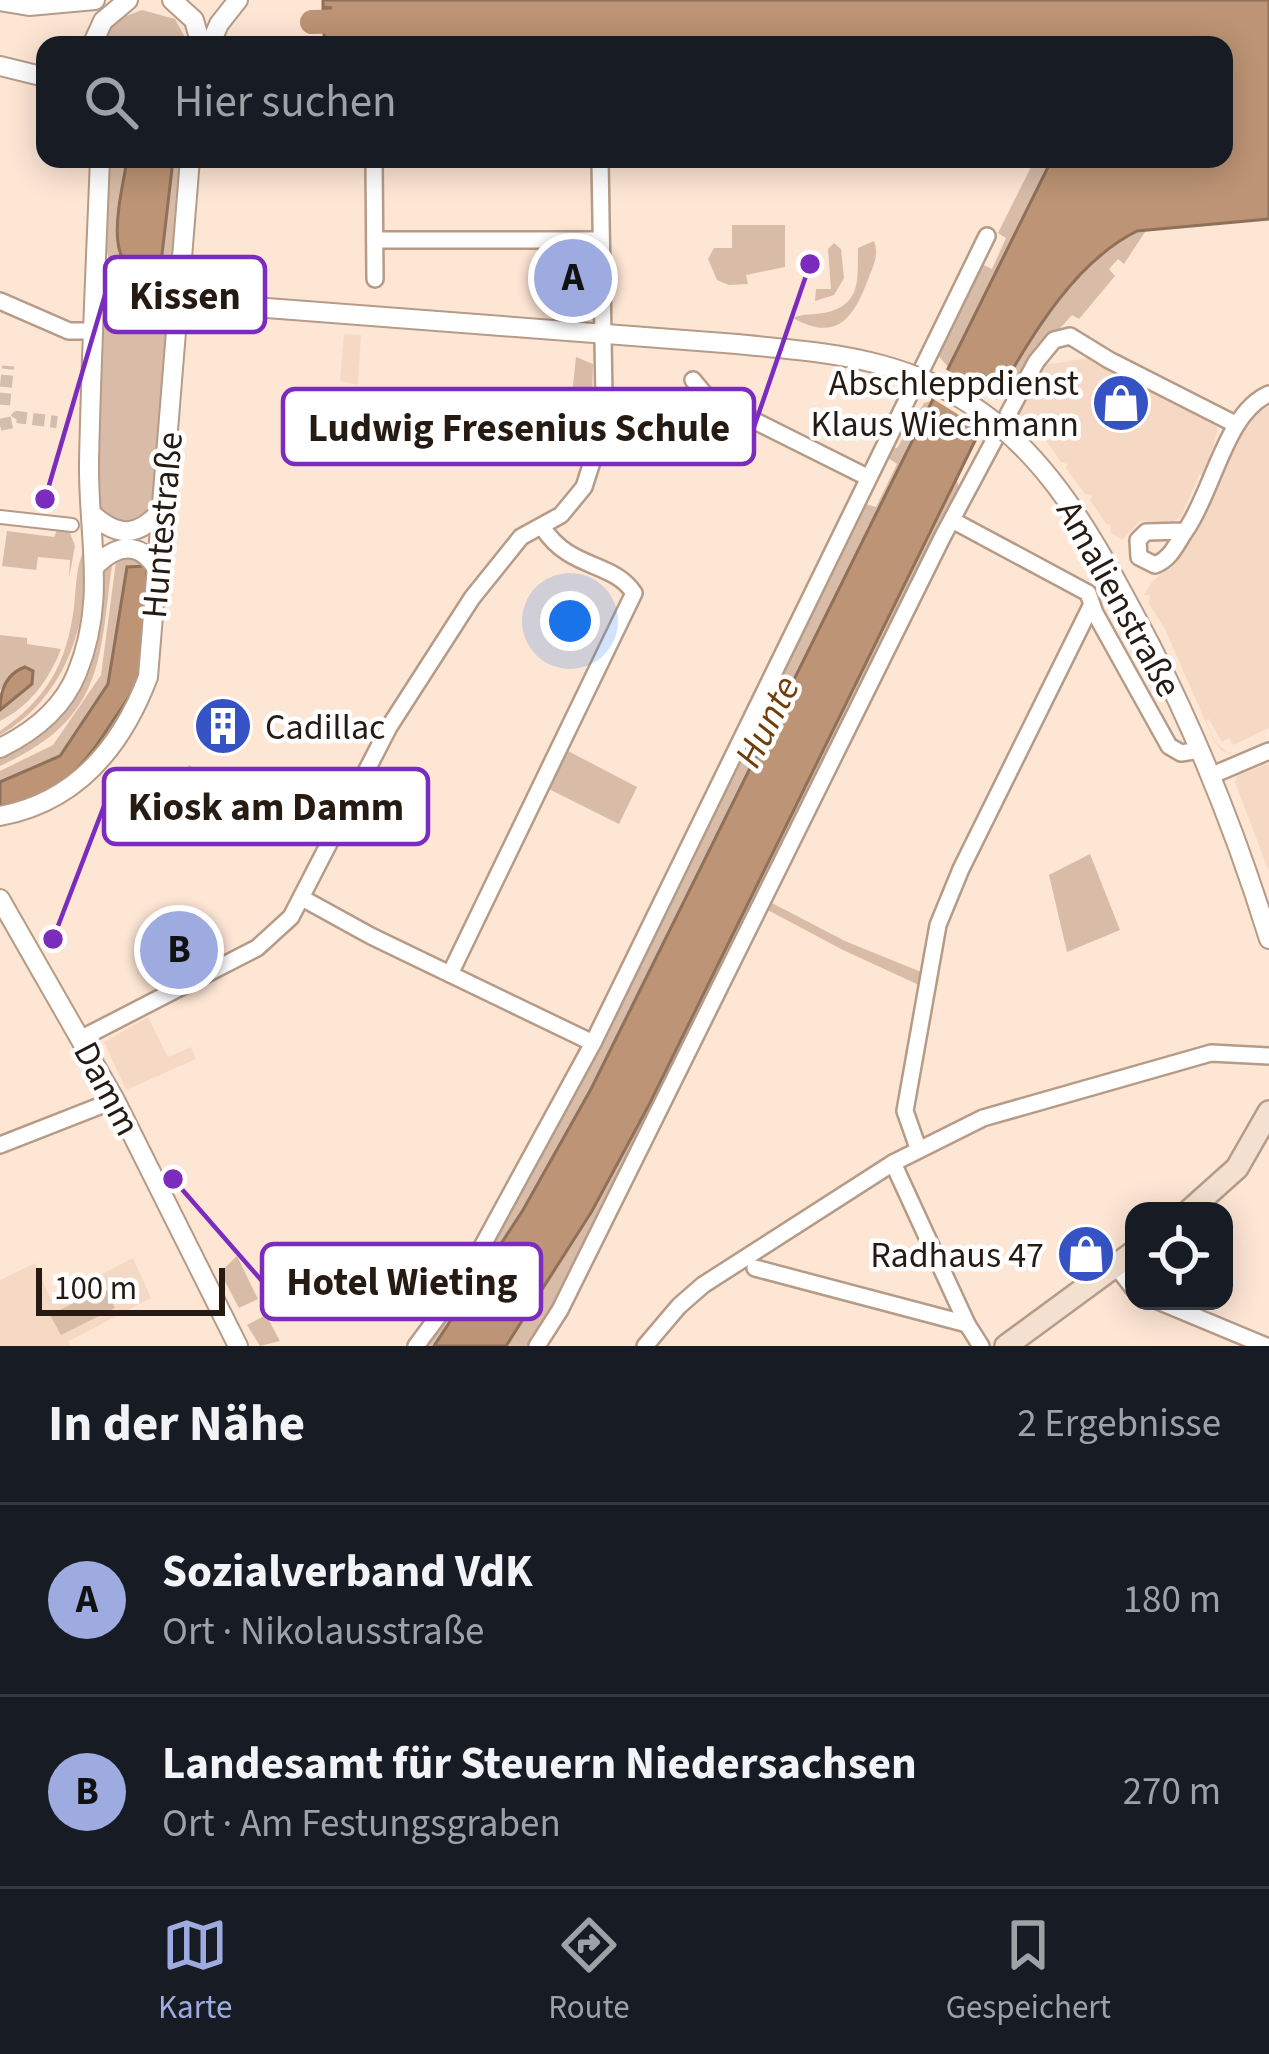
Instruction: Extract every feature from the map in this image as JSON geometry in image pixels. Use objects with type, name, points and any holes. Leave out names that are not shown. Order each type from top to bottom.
[{"type":"main road","points":[[1199,1202],[1237,1168],[1269,1112]]},
{"type":"main road","points":[[1006,1346],[1125,1259]]},
{"type":"street","points":[[5,2],[95,0]]},
{"type":"street","points":[[96,36],[104,21],[128,0]]},
{"type":"street","points":[[172,0],[194,20],[201,36]]},
{"type":"street","points":[[211,36],[238,0]]},
{"type":"street","points":[[0,66],[36,74]]},
{"type":"street","points":[[0,748],[40,724],[65,695],[88,634],[96,565],[89,461],[100,168]]},
{"type":"street","name":"Huntestraße","points":[[0,816],[22,811],[80,783],[122,726],[148,677],[189,168]]},
{"type":"street","points":[[374,168],[375,279]]},
{"type":"street","points":[[82,1038],[257,948],[290,917],[388,728],[459,616],[521,538],[543,528],[575,501],[596,455],[604,398],[600,168]]},
{"type":"street","points":[[416,1346],[460,1287],[593,1043],[987,236]]},
{"type":"street","points":[[375,240],[600,240]]},
{"type":"street","name":"Amalienstraße","points":[[181,259],[210,290],[267,308]]},
{"type":"street","name":"Amalienstraße","points":[[96,265],[124,297],[145,304],[267,308],[666,338],[848,357],[906,372],[956,393],[1023,446],[1070,502],[1151,646],[1200,750],[1269,939]]},
{"type":"street","points":[[0,301],[69,331],[94,332]]},
{"type":"street","points":[[537,1346],[581,1269],[952,520],[1036,362],[1060,336],[1070,336],[1235,424]]},
{"type":"street","points":[[693,380],[706,397],[867,477]]},
{"type":"street","points":[[1185,531],[1205,499],[1235,424],[1250,404],[1269,394]]},
{"type":"street","points":[[93,515],[108,527],[130,532],[142,530],[160,512]]},
{"type":"street","points":[[0,517],[71,525]]},
{"type":"street","points":[[952,520],[1083,588],[1169,746],[1180,754],[1200,750]]},
{"type":"street","points":[[450,974],[634,593],[626,581],[557,550],[543,528]]},
{"type":"street","points":[[96,565],[116,549],[129,547],[149,556],[157,569]]},
{"type":"street","points":[[918,1148],[905,1112],[938,926],[1091,606]]},
{"type":"street","points":[[1210,776],[1269,751]]},
{"type":"street","points":[[0,826],[56,804],[80,783]]},
{"type":"street","points":[[302,898],[593,1043]]},
{"type":"street","name":"Damm","points":[[0,899],[82,1038],[238,1346]]},
{"type":"street","points":[[645,1346],[704,1285],[918,1148],[983,1118],[1211,1053],[1269,1056]]},
{"type":"street","points":[[0,1145],[115,1100]]},
{"type":"street","points":[[893,1162],[967,1324],[982,1346]]},
{"type":"street","points":[[755,1268],[967,1324]]},
{"type":"street","points":[[1176,1310],[1240,1341],[1266,1346]]},
{"type":"shaded area","points":[[323,0],[1269,0],[1269,219],[1137,231],[1093,262],[1040,326],[997,396],[650,1103],[592,1211],[506,1346],[434,1346],[523,1210],[591,1089],[1048,168],[1233,168],[1233,36],[324,36],[324,29],[335,29],[335,17],[323,16],[323,9],[332,8],[323,7]]},
{"type":"shaded area","points":[[142,10],[175,19],[184,36],[106,36],[115,20]]},
{"type":"shaded area","points":[[109,168],[126,168],[118,246],[131,271],[150,271],[161,263],[171,168],[180,168],[171,286],[122,282],[108,258]]},
{"type":"shaded area","points":[[126,168],[172,168],[161,263],[148,274],[133,270],[123,260],[118,245]]},
{"type":"shaded area","points":[[1030,168],[1048,168],[948,367],[936,353],[980,263],[992,269],[1006,238],[998,233]]},
{"type":"shaded area","points":[[732,225],[785,225],[785,267],[746,275],[748,284],[717,280],[708,259],[714,248],[732,248]]},
{"type":"shaded area","points":[[1147,229],[1124,264],[1118,259],[1109,269],[1115,276],[1079,319],[1072,315],[1032,359],[1011,403],[999,393],[1043,323],[1083,272],[1126,236]]},
{"type":"shaded area","points":[[874,241],[871,272],[857,304],[842,322],[822,328],[793,318],[846,304],[857,280],[858,248]]},
{"type":"shaded area","points":[[834,243],[841,249],[844,278],[834,295],[815,301],[816,289],[831,289],[828,249]]},
{"type":"shaded area","points":[[102,313],[135,328],[166,331],[151,514],[130,527],[99,512],[96,490]]},
{"type":"shaded area","points":[[344,334],[361,335],[358,385],[340,381]]},
{"type":"shaded area","points":[[576,357],[593,364],[592,398],[572,395]]},
{"type":"shaded area","points":[[1088,358],[1218,429],[1205,474],[1199,475],[1181,517],[1172,522],[1140,521],[1122,540],[1110,532],[1111,525],[1067,464],[1039,431],[1018,417],[1044,365]]},
{"type":"shaded area","points":[[931,401],[591,1089],[523,1210],[434,1346],[421,1346],[490,1252],[726,788],[862,503],[876,507],[897,464],[885,456],[889,447],[897,448],[924,403]]},
{"type":"shaded area","points":[[1269,406],[1269,728],[1233,745],[1229,738],[1222,742],[1206,721],[1215,741],[1234,753],[1222,751],[1214,741],[1165,629],[1149,604],[1150,595],[1144,595],[1182,555],[1201,524],[1246,420]]},
{"type":"shaded area","points":[[957,481],[963,497],[556,1308],[532,1346],[506,1346],[592,1211],[650,1103]]},
{"type":"shaded area","points":[[58,528],[68,528],[75,546],[69,578],[70,560],[38,557],[36,570],[2,566],[7,531],[54,537]]},
{"type":"shaded area","points":[[83,552],[83,606],[68,657],[41,702],[0,735],[42,692],[60,662],[71,627]]},
{"type":"shaded area","points":[[117,554],[141,555],[150,569],[142,676],[136,692],[90,761],[70,783],[36,803],[0,812],[0,806],[25,803],[85,764],[131,694],[141,662],[145,566],[127,568],[108,684],[60,756],[0,782],[0,771],[53,745],[101,675]]},
{"type":"shaded area","points":[[113,557],[99,656],[79,706],[35,747],[0,766],[0,759],[50,726],[82,680],[98,624],[103,564]]},
{"type":"shaded area","points":[[146,566],[143,652],[128,699],[68,777],[38,796],[0,806],[0,782],[60,756],[108,684],[127,567]]},
{"type":"shaded area","points":[[0,635],[61,649],[37,691],[0,721],[0,710],[32,684],[16,670],[0,690]]},
{"type":"shaded area","points":[[25,667],[33,671],[32,684],[0,710],[5,684]]},
{"type":"shaded area","points":[[568,751],[637,787],[619,824],[549,789]]},
{"type":"shaded area","points":[[1269,763],[1269,872],[1235,782],[1237,776]]},
{"type":"shaded area","points":[[189,765],[206,775],[183,813],[155,796],[171,770],[182,777]]},
{"type":"shaded area","points":[[1090,854],[1120,930],[1067,952],[1049,875]]},
{"type":"shaded area","points":[[768,901],[845,941],[921,972],[919,985],[764,908]]},
{"type":"shaded area","points":[[148,1017],[168,1057],[191,1047],[196,1059],[126,1090],[104,1042]]},
{"type":"shaded area","points":[[237,1256],[258,1299],[239,1308],[220,1272]]},
{"type":"shaded area","points":[[133,1258],[151,1298],[69,1341],[70,1346],[0,1346],[0,1280],[35,1263],[51,1300]]},
{"type":"shaded area","points":[[105,1287],[115,1308],[61,1335],[50,1315]]},
{"type":"shaded area","points":[[266,1315],[280,1341],[260,1346],[247,1325]]},
{"type":"pier","points":[[942,367],[997,400],[1003,398],[983,440],[983,430],[930,397],[924,401]]},
{"type":"waterway","points":[[312,22],[363,21]]},
{"type":"tunnel","points":[[4,405],[8,366]]},
{"type":"tunnel","points":[[0,425],[17,417],[57,422]]},
{"type":"place","name":"Ludwig Fresenius Schule","points":[[810,264]]},
{"type":"place","name":"Sozialverband VdK","points":[[573,278]]},
{"type":"place","name":"Abschleppdienst Klaus Wiechmann","points":[[1121,403]]},
{"type":"place","name":"Kissen","points":[[45,499]]},
{"type":"place","name":"Cadillac","points":[[223,726]]},
{"type":"place","name":"Kiosk am Damm","points":[[53,939]]},
{"type":"place","name":"Landesamt für Steuern Niedersachsen","points":[[179,950]]},
{"type":"place","name":"Hotel Wieting","points":[[173,1179]]},
{"type":"place","name":"Radhaus 47","points":[[1086,1254]]},
{"type":"water label","name":"Hunte","points":[[766,721]]}]
